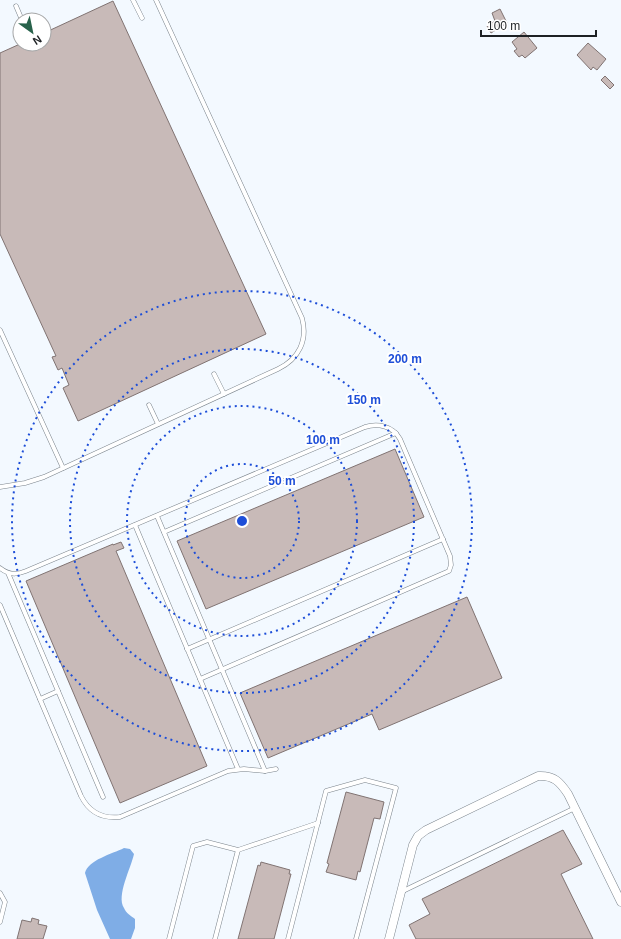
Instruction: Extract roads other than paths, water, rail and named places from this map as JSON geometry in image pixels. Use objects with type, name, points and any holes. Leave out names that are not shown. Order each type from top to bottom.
[{"type":"street","points":[[389,939],[413,845],[422,832],[532,778],[544,776],[556,779],[568,794],[621,902]]},
{"type":"lane","points":[[133,0],[142,18]]},
{"type":"lane","points":[[0,487],[25,483],[44,477],[278,370],[288,364],[297,355],[300,349],[304,336],[304,325],[299,310],[156,0]]},
{"type":"lane","points":[[16,6],[19,12]]},
{"type":"lane","points":[[0,330],[63,468]]},
{"type":"lane","points":[[214,374],[224,394]]},
{"type":"lane","points":[[149,405],[158,424]]},
{"type":"lane","points":[[0,568],[8,573],[16,574],[26,571],[365,427],[374,425],[383,426],[396,433],[400,439],[452,562],[448,572],[200,679]]},
{"type":"lane","points":[[164,532],[396,433]]},
{"type":"lane","points":[[157,516],[265,771]]},
{"type":"lane","points":[[135,525],[238,769]]},
{"type":"lane","points":[[187,649],[443,539]]},
{"type":"lane","points":[[8,573],[103,797]]},
{"type":"lane","points":[[0,605],[83,800],[91,810],[102,816],[111,818],[125,815],[222,774],[238,769],[265,771],[276,769]]},
{"type":"lane","points":[[40,699],[58,691]]},
{"type":"lane","points":[[288,939],[326,791],[365,780],[396,788],[356,939]]},
{"type":"lane","points":[[401,892],[575,808]]},
{"type":"lane","points":[[169,939],[193,846],[207,842],[238,850],[318,823]]},
{"type":"lane","points":[[214,939],[238,850]]},
{"type":"lane","points":[[0,893],[5,902],[0,922]]},
{"type":"water","points":[[124,848],[130,849],[134,854],[123,889],[122,903],[126,911],[135,919],[135,928],[131,939],[110,939],[97,910],[85,873],[87,868],[95,861]]}]
